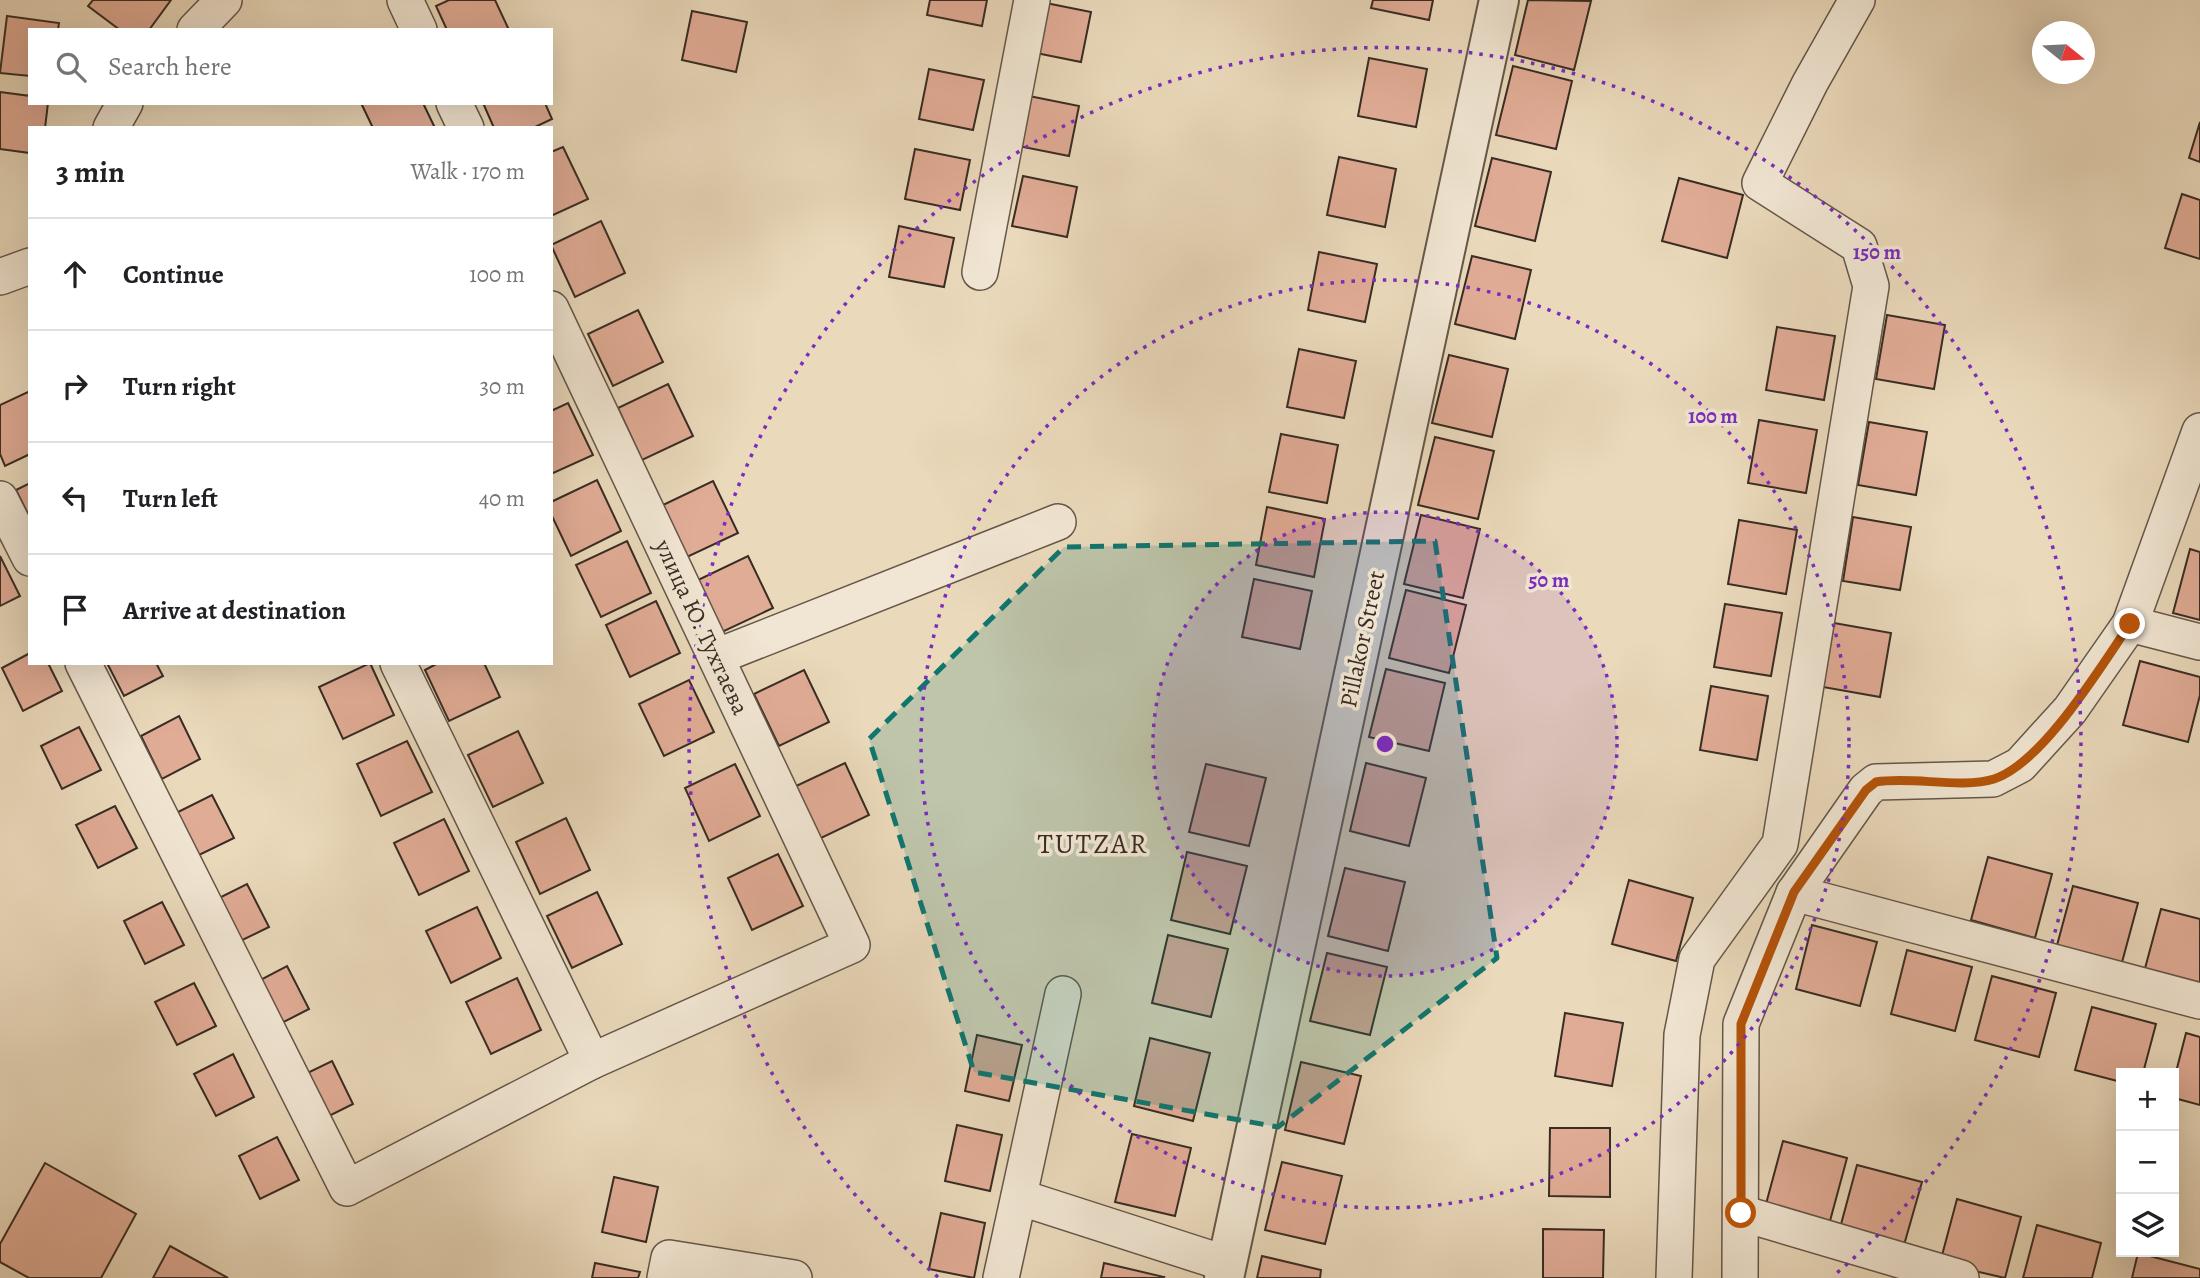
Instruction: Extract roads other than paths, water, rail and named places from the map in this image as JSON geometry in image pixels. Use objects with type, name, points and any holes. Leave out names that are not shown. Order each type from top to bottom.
[{"type":"street","points":[[197,28],[223,0]]},
{"type":"street","points":[[405,0],[418,28]]},
{"type":"street","points":[[980,272],[1032,0]]},
{"type":"street","name":"Pillakor Street","points":[[1225,1271],[1499,0]]},
{"type":"street","points":[[1674,1278],[1682,1035],[1697,959],[1780,844],[1871,286],[1859,246],[1760,183],[1810,83],[1857,0]]},
{"type":"street","points":[[112,126],[124,105]]},
{"type":"street","points":[[126,105],[136,126]]},
{"type":"street","points":[[455,105],[465,126]]},
{"type":"street","points":[[0,277],[28,267]]},
{"type":"street","name":"улица Ю. Тухтаева","points":[[553,313],[852,945],[592,1061]]},
{"type":"street","points":[[1740,1278],[1741,1024],[1794,892],[1866,790],[1876,782],[1993,779],[2020,765],[2070,710],[2130,624],[2200,431]]},
{"type":"street","points":[[0,499],[28,554]]},
{"type":"street","points":[[716,657],[1058,522]]},
{"type":"street","points":[[2130,624],[2200,642]]},
{"type":"street","points":[[84,665],[347,1188],[592,1061],[399,665]]},
{"type":"street","points":[[1794,892],[2200,1001]]},
{"type":"street","points":[[1001,1278],[1063,994]]},
{"type":"street","points":[[1019,1197],[1225,1271]]},
{"type":"street","points":[[1741,1213],[1961,1278]]},
{"type":"street","points":[[665,1278],[669,1258],[794,1278]]},
{"type":"district","name":"TUTZAR","points":[[1093,843]]}]
